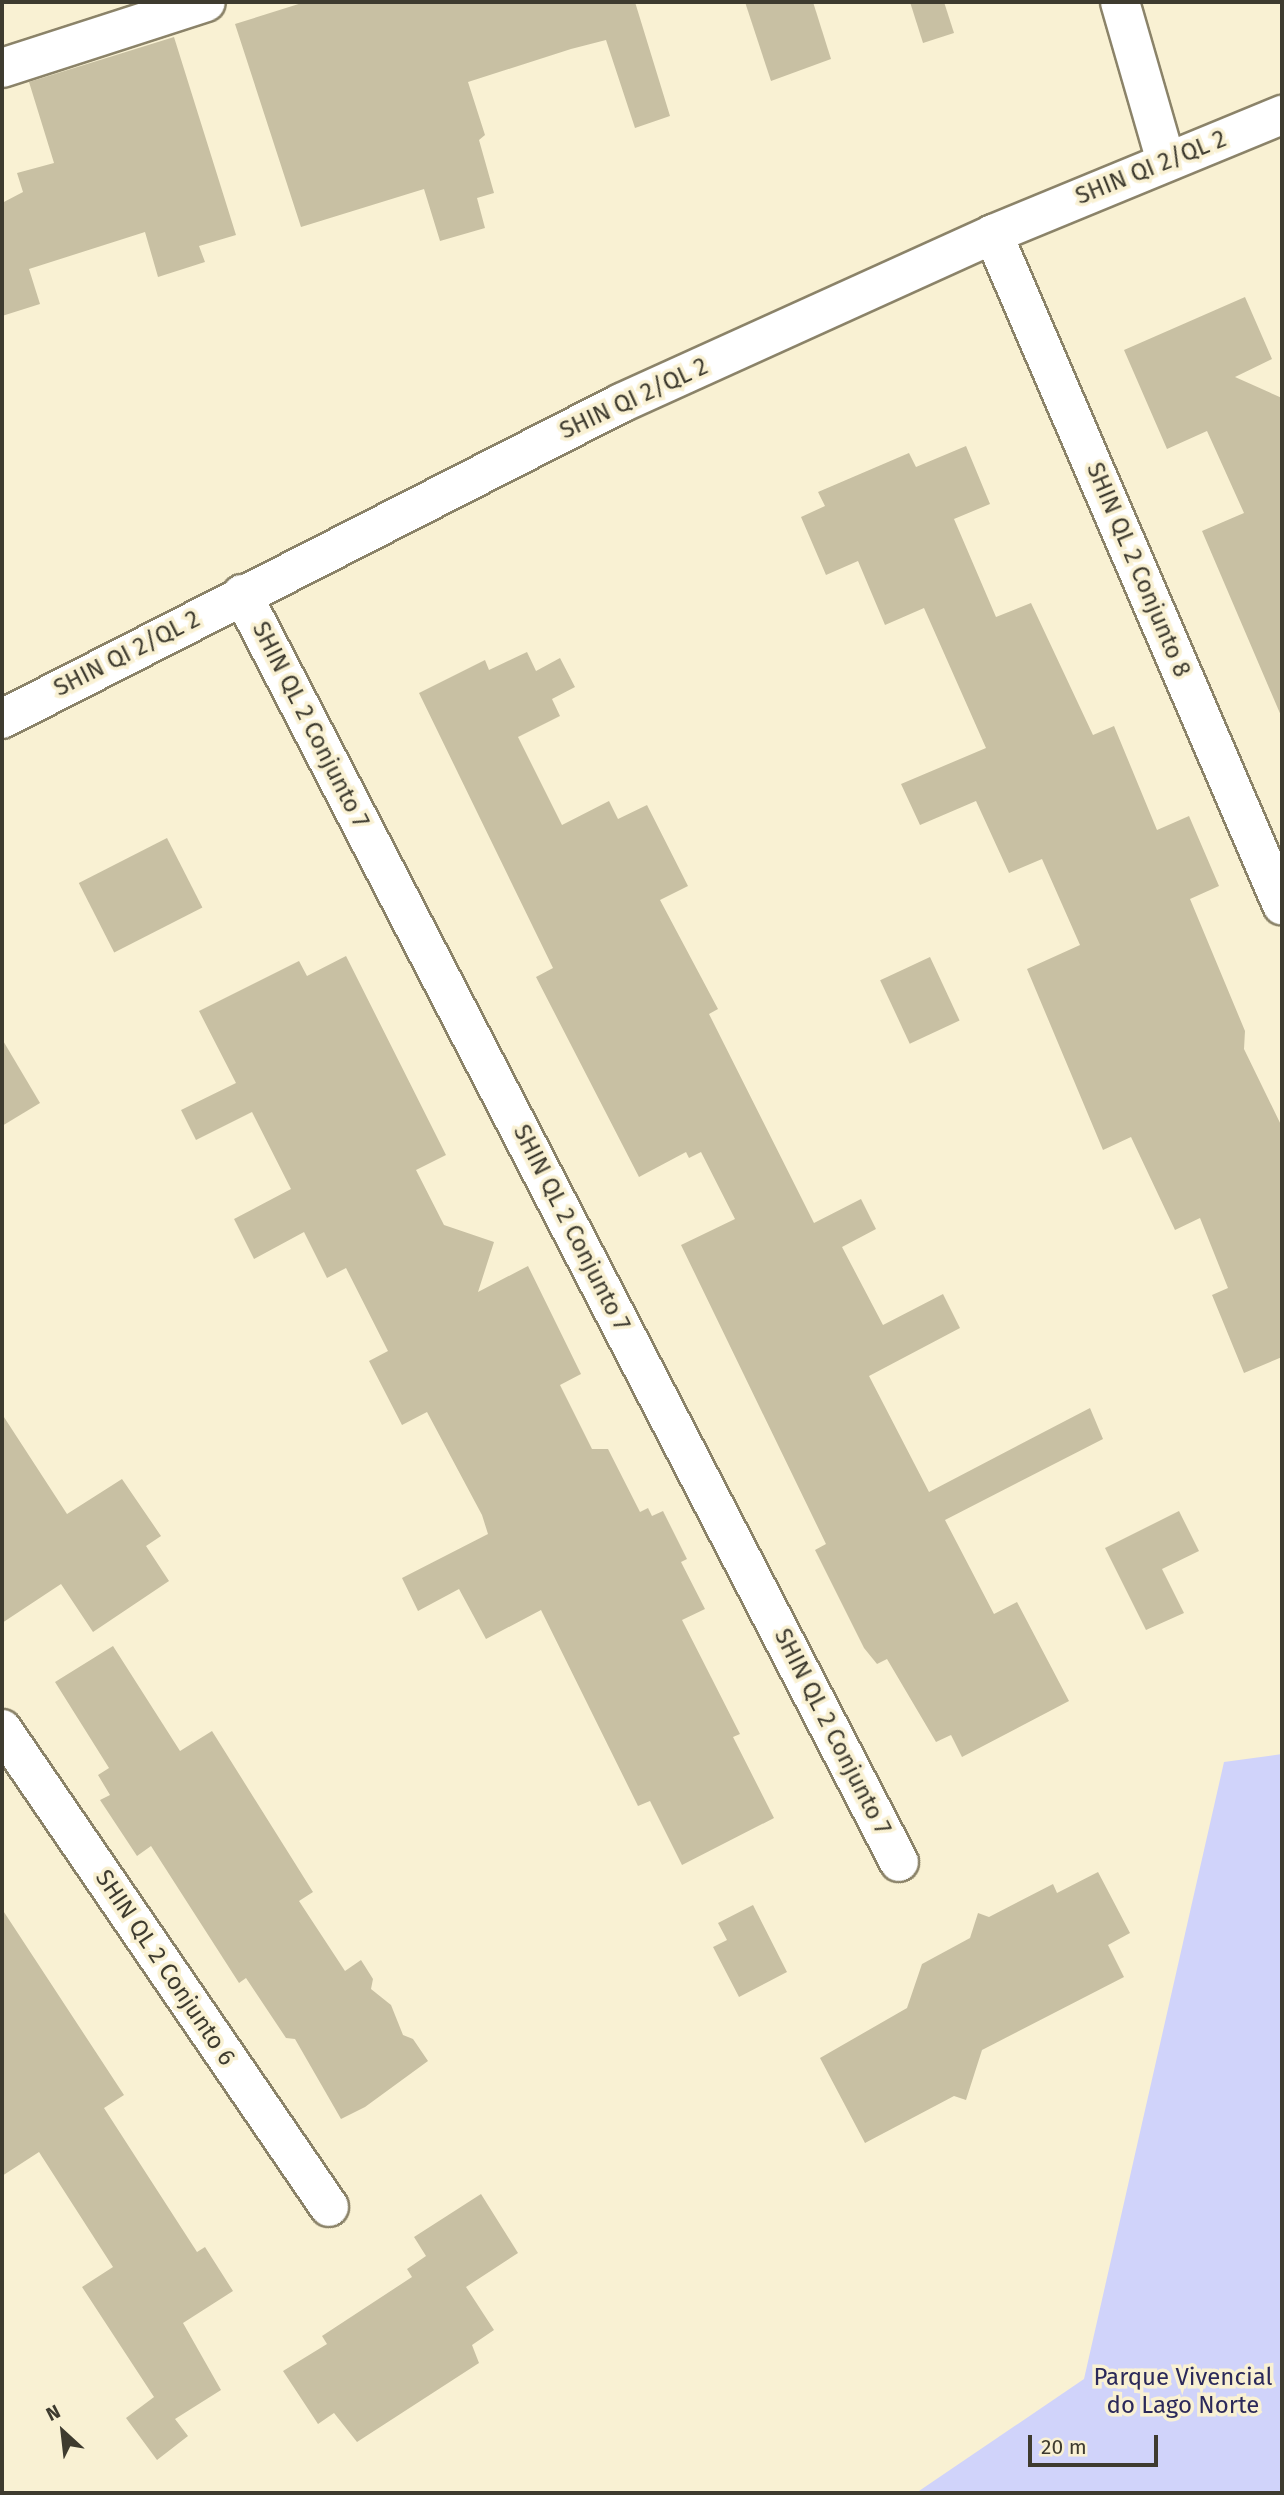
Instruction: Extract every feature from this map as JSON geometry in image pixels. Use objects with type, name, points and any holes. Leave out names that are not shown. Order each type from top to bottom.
[{"type":"street","points":[[2,68],[206,2]]},
{"type":"street","points":[[1121,2],[1166,161]]},
{"type":"street","name":"SHIN QI 2/QL 2","points":[[2,719],[621,403],[993,234],[1282,115]]},
{"type":"street","name":"SHIN QL 2 Conjunto 8","points":[[993,234],[1282,905]]},
{"type":"street","name":"SHIN QL 2 Conjunto 7","points":[[243,594],[900,1862]]},
{"type":"street","name":"SHIN QL 2 Conjunto 6","points":[[2,1729],[329,2207]]},
{"type":"green space","name":"Parque Vivencial do Lago Norte","points":[[1282,1754],[1282,2493],[916,2493],[1084,2379],[1224,1762]]},
{"type":"building","points":[[305,2],[635,2],[670,116],[635,128],[606,40],[571,49],[468,82],[485,135],[479,140],[494,193],[477,198],[485,228],[440,241],[424,189],[301,227],[235,24]]},
{"type":"building","points":[[745,2],[813,2],[831,59],[771,81]]},
{"type":"building","points":[[910,2],[944,2],[954,33],[923,43]]},
{"type":"building","points":[[174,37],[236,235],[199,246],[205,262],[158,277],[145,232],[29,269],[40,304],[2,316],[2,203],[23,192],[17,173],[54,163],[29,82]]},
{"type":"building","points":[[1245,297],[1272,359],[1235,377],[1282,398],[1282,718],[1202,531],[1244,513],[1207,431],[1167,449],[1124,350]]},
{"type":"building","points":[[966,446],[990,504],[954,519],[996,617],[1031,603],[1093,735],[1114,726],[1157,830],[1189,816],[1219,886],[1190,899],[1245,1031],[1244,1049],[1282,1127],[1282,1357],[1244,1373],[1212,1295],[1228,1288],[1200,1218],[1175,1230],[1131,1137],[1103,1150],[1027,969],[1080,945],[1042,859],[1009,873],[976,801],[920,825],[901,784],[986,748],[924,608],[885,625],[858,561],[826,575],[801,517],[825,506],[818,492],[909,453],[916,467]]},
{"type":"building","points":[[527,652],[536,671],[560,658],[575,687],[552,699],[560,716],[518,737],[562,825],[609,801],[618,819],[647,805],[688,886],[660,900],[718,1009],[709,1014],[814,1223],[861,1199],[876,1229],[842,1247],[883,1325],[943,1294],[960,1328],[869,1376],[929,1492],[1090,1408],[1103,1439],[945,1520],[994,1614],[1017,1602],[1069,1701],[962,1757],[951,1735],[936,1742],[887,1659],[877,1664],[864,1648],[815,1550],[826,1544],[681,1245],[735,1219],[701,1152],[689,1158],[686,1152],[639,1177],[536,977],[553,968],[419,693],[485,660],[489,670]]},
{"type":"building","points":[[167,838],[202,907],[114,952],[79,883]]},
{"type":"building","points":[[346,956],[446,1155],[416,1170],[444,1225],[494,1242],[478,1292],[528,1266],[581,1374],[560,1385],[592,1449],[608,1449],[640,1512],[648,1508],[652,1516],[663,1511],[687,1559],[681,1562],[705,1609],[682,1620],[740,1734],[733,1737],[774,1818],[682,1865],[650,1801],[638,1806],[541,1610],[486,1639],[459,1589],[418,1611],[402,1578],[488,1534],[482,1515],[427,1412],[402,1425],[369,1361],[388,1351],[346,1268],[327,1278],[304,1232],[254,1259],[234,1219],[291,1189],[252,1112],[196,1140],[181,1110],[236,1083],[199,1011],[299,961],[307,976]]},
{"type":"building","points":[[930,957],[960,1020],[910,1044],[880,980]]},
{"type":"building","points":[[2,1039],[40,1103],[2,1126]]},
{"type":"building","points":[[2,1414],[67,1514],[122,1479],[161,1536],[146,1546],[169,1581],[93,1632],[61,1584],[2,1623]]},
{"type":"building","points":[[1179,1511],[1199,1551],[1162,1569],[1184,1613],[1146,1630],[1105,1548]]},
{"type":"building","points":[[113,1646],[180,1751],[212,1731],[313,1892],[299,1901],[345,1971],[361,1960],[373,1979],[371,1989],[391,2005],[403,2035],[413,2039],[428,2061],[365,2107],[341,2119],[295,2039],[286,2038],[246,1978],[239,1983],[151,1846],[137,1856],[100,1800],[110,1795],[98,1775],[109,1768],[55,1682]]},
{"type":"building","points":[[1098,1872],[1130,1933],[1108,1945],[1124,1977],[982,2050],[966,2100],[954,2096],[865,2143],[820,2058],[907,2008],[922,1964],[970,1938],[978,1913],[989,1917],[1053,1884],[1057,1893]]},
{"type":"building","points":[[753,1905],[787,1972],[739,1997],[713,1947],[727,1940],[718,1923]]},
{"type":"building","points":[[2,1909],[124,2095],[104,2108],[197,2252],[205,2247],[233,2291],[183,2323],[221,2390],[175,2419],[188,2436],[157,2460],[126,2418],[154,2397],[82,2287],[113,2267],[39,2152],[2,2176]]},
{"type":"building","points":[[481,2194],[518,2253],[466,2287],[494,2330],[472,2345],[479,2363],[357,2442],[334,2413],[318,2424],[283,2371],[327,2344],[322,2336],[412,2277],[407,2269],[426,2256],[414,2237]]}]
